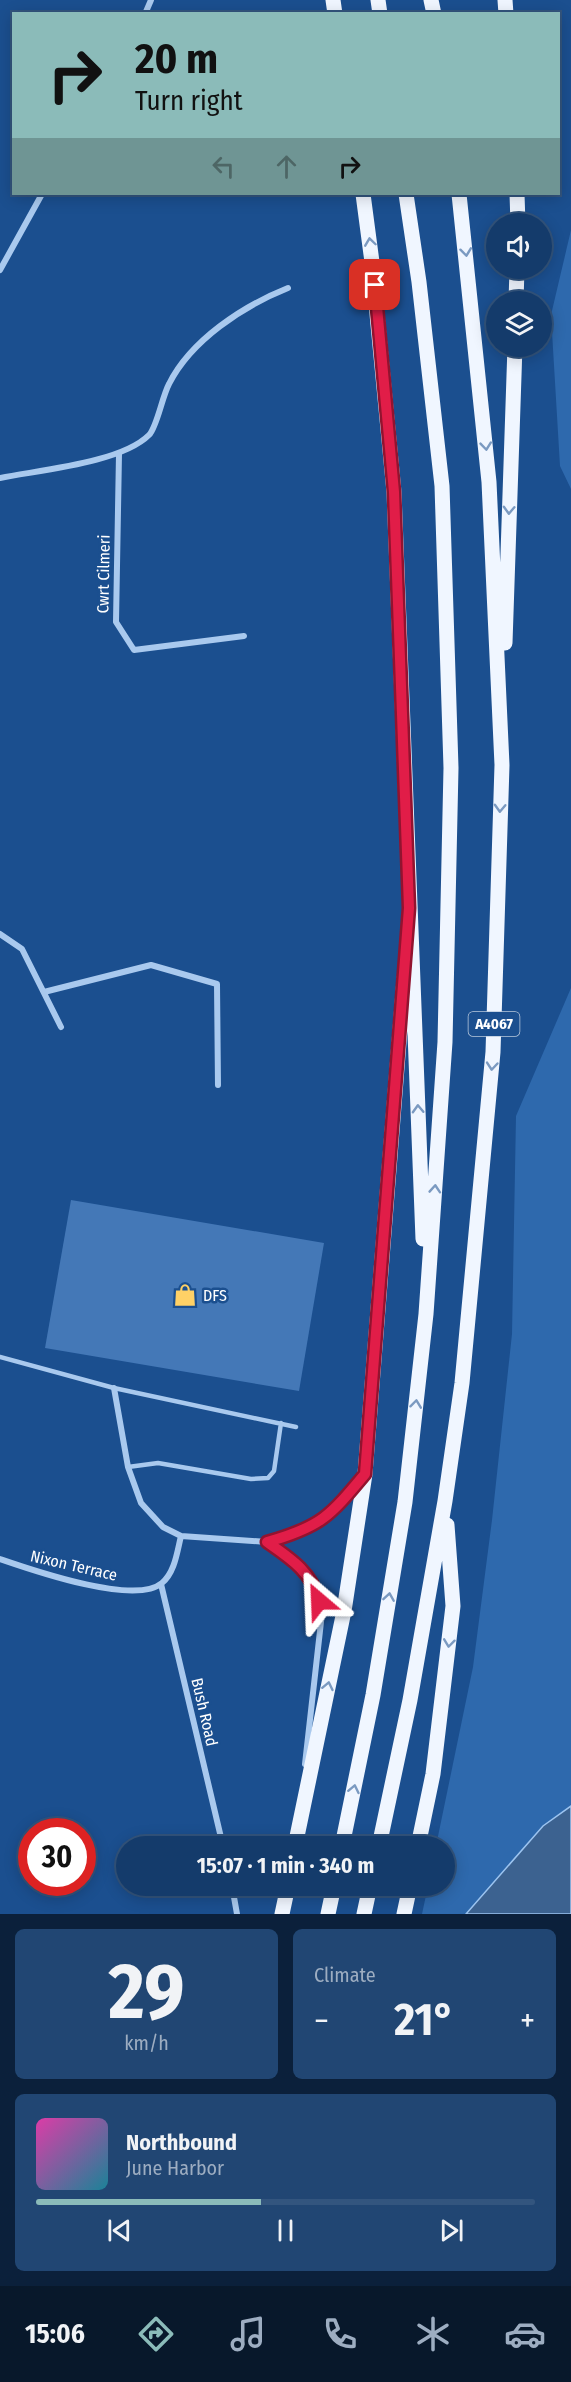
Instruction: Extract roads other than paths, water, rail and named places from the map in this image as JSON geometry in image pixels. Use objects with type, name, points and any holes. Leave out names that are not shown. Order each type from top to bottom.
[{"type":"main road","points":[[363,195],[372,262],[394,492],[426,1314]]},
{"type":"main road","name":"A4067","points":[[344,1836],[373,1695],[401,1525],[426,1314],[445,1042],[451,768],[442,486],[419,282],[406,195]]},
{"type":"main road","name":"A4067","points":[[381,1836],[410,1700],[445,1501],[462,1383],[493,1052],[501,765],[489,482],[459,195]]},
{"type":"main road","points":[[517,195],[518,213]]},
{"type":"main road","points":[[501,765],[514,357]]},
{"type":"main road","points":[[297,1836],[344,1611],[365,1474],[409,908]]},
{"type":"main road","points":[[420,1836],[433,1774],[453,1606],[445,1501]]},
{"type":"main road","points":[[282,1914],[286,1896]]},
{"type":"main road","points":[[328,1914],[332,1896]]},
{"type":"main road","points":[[364,1914],[368,1896]]},
{"type":"main road","points":[[404,1914],[408,1896]]},
{"type":"street","points":[[0,270],[41,195]]},
{"type":"street","points":[[0,478],[119,454],[150,435],[176,370],[214,332],[258,299],[288,288]]},
{"type":"street","name":"Cwrt Cilmeri","points":[[119,454],[116,622],[134,650],[244,636]]},
{"type":"street","points":[[0,934],[22,949],[61,1027]]},
{"type":"street","points":[[44,992],[151,965],[217,984],[218,1085]]},
{"type":"street","points":[[114,1388],[128,1467],[141,1503],[163,1527],[181,1536],[267,1542],[298,1534],[331,1515],[365,1474]]},
{"type":"street","points":[[161,1584],[172,1570],[181,1536]]},
{"type":"street","points":[[267,1542],[298,1564],[316,1589],[322,1613],[296,1836]]},
{"type":"street","name":"Nixon Terrace","points":[[0,1559],[43,1574],[108,1589],[135,1590],[161,1584]]},
{"type":"street","name":"Bush Road","points":[[161,1584],[221,1836]]},
{"type":"street","points":[[234,1896],[237,1914]]},
{"type":"lane","points":[[0,1357],[114,1388],[296,1427]]},
{"type":"lane","points":[[128,1467],[158,1463],[251,1479],[268,1478],[274,1471],[281,1423]]},
{"type":"place","name":"DFS","points":[[185,1295]]}]
